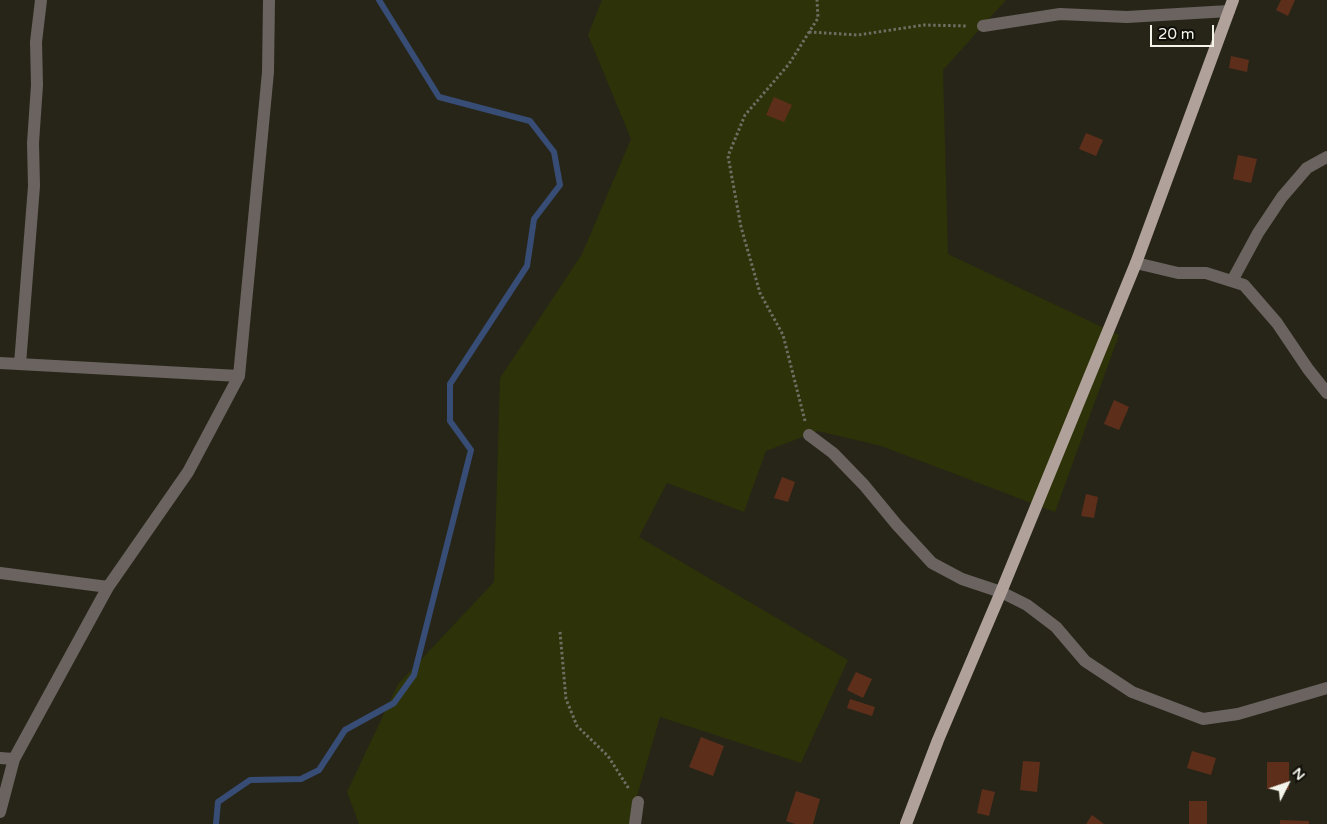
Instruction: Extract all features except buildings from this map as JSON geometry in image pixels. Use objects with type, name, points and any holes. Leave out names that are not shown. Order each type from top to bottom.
[{"type":"main road","points":[[906,824],[938,740],[1136,263],[1231,5]]},
{"type":"street","points":[[20,364],[34,186],[33,143],[36,42],[41,0]]},
{"type":"street","points":[[0,812],[14,759],[108,587],[188,472],[239,376],[268,72],[269,0]]},
{"type":"street","points":[[983,26],[1060,14],[1127,17],[1231,5]]},
{"type":"street","points":[[1232,281],[1258,233],[1282,197],[1307,168],[1327,157]]},
{"type":"street","points":[[1136,263],[1178,273],[1206,273],[1244,285],[1277,323],[1308,369],[1327,393]]},
{"type":"street","points":[[0,363],[239,376]]},
{"type":"street","points":[[809,435],[833,453],[864,485],[932,563],[962,579],[1001,592],[1027,605],[1056,627],[1085,661],[1132,692],[1203,719],[1238,714],[1327,688]]},
{"type":"street","points":[[0,573],[108,587]]},
{"type":"street","points":[[0,758],[14,759]]},
{"type":"street","points":[[635,824],[638,802]]},
{"type":"path","points":[[809,435],[783,335],[760,293],[742,227],[728,156],[745,115],[789,64],[818,18],[817,0]]},
{"type":"path","points":[[809,32],[858,35],[924,25],[983,26]]},
{"type":"path","points":[[560,632],[566,700],[577,726],[608,756],[638,802]]},
{"type":"green space","points":[[602,0],[1006,0],[943,70],[948,254],[1119,335],[1055,512],[881,446],[818,431],[766,451],[744,512],[667,483],[639,537],[848,660],[801,763],[660,717],[629,824],[359,824],[347,792],[398,684],[494,582],[500,378],[582,254],[631,139],[588,35]]},
{"type":"waterway","points":[[216,824],[218,802],[250,780],[301,779],[319,770],[345,730],[394,703],[414,675],[471,450],[450,421],[450,384],[527,266],[534,219],[560,185],[554,152],[530,121],[439,97],[379,0]]}]
